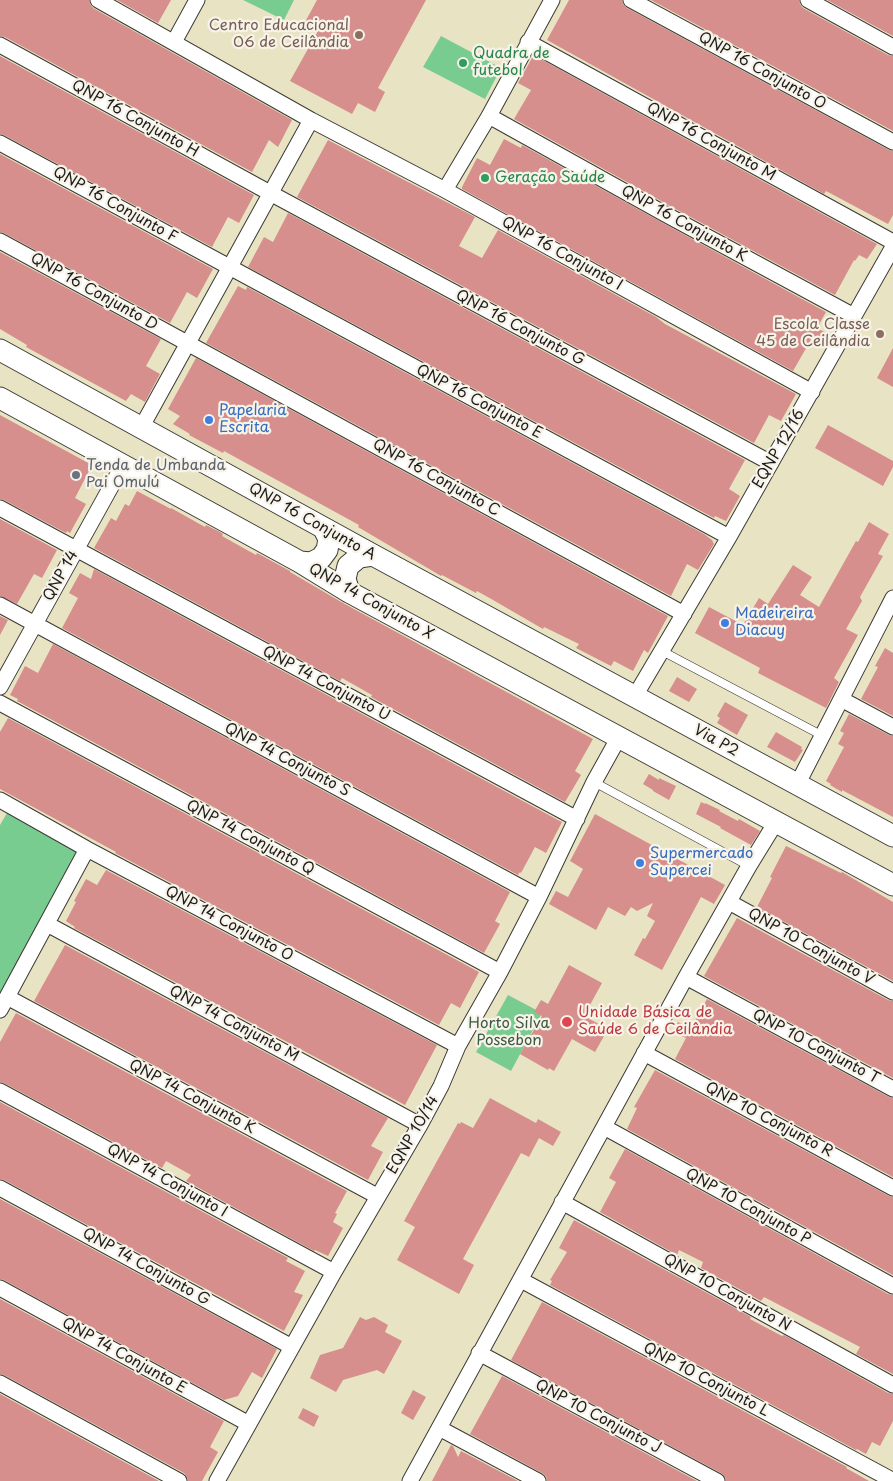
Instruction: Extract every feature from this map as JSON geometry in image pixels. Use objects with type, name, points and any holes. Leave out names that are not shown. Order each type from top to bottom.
[{"type":"street","name":"QNP 16 Conjunto I","points":[[98,0],[311,120],[445,190],[812,392]]},
{"type":"street","points":[[174,42],[197,0]]},
{"type":"street","points":[[445,190],[489,116],[552,0]]},
{"type":"street","name":"QNP 16 Conjunto O","points":[[631,0],[893,142]]},
{"type":"street","points":[[808,0],[893,47]]},
{"type":"street","name":"QNP 16 Conjunto M","points":[[528,42],[893,242]]},
{"type":"street","name":"QNP 16 Conjunto H","points":[[0,45],[270,193]]},
{"type":"street","name":"QNP 16 Conjunto K","points":[[489,116],[657,210],[854,316]]},
{"type":"street","points":[[141,428],[311,120]]},
{"type":"street","name":"QNP 16 Conjunto F","points":[[0,143],[229,268]]},
{"type":"street","name":"QNP 16 Conjunto G","points":[[270,193],[771,463]]},
{"type":"street","name":"QNP 16 Conjunto D","points":[[0,241],[187,343]]},
{"type":"street","name":"EQNP 12/16","points":[[635,696],[729,537],[893,247]]},
{"type":"street","name":"QNP 16 Conjunto E","points":[[229,268],[729,537]]},
{"type":"street","name":"QNP 16 Conjunto C","points":[[187,343],[684,614]]},
{"type":"street","name":"QNP 16 Conjunto A","points":[[0,350],[324,529],[635,696]]},
{"type":"street","name":"QNP 14 Conjunto X","points":[[0,398],[300,562],[349,592],[619,736]]},
{"type":"street","name":"QNP 14","points":[[0,687],[123,465]]},
{"type":"street","name":"QNP 14 Conjunto U","points":[[0,508],[577,819]]},
{"type":"street","points":[[300,562],[311,563],[321,558],[327,550],[329,539],[324,529]]},
{"type":"street","points":[[349,592],[345,579],[348,566],[359,557],[372,555]]},
{"type":"street","points":[[798,785],[841,699],[886,626],[893,598]]},
{"type":"street","name":"QNP 14 Conjunto S","points":[[0,605],[539,897]]},
{"type":"street","name":"Via P2","points":[[635,696],[893,836]]},
{"type":"street","points":[[841,699],[893,727]]},
{"type":"street","name":"QNP 14 Conjunto Q","points":[[0,703],[500,972]]},
{"type":"street","points":[[619,736],[893,885]]},
{"type":"street","name":"EQNP 10/14","points":[[217,1481],[377,1196],[420,1125],[441,1086],[458,1046],[500,972],[539,897],[594,782],[619,736]]},
{"type":"street","name":"QNP 14 Conjunto O","points":[[0,800],[87,849],[458,1046]]},
{"type":"street","points":[[410,1481],[686,977],[776,822]]},
{"type":"street","points":[[4,1004],[87,849]]},
{"type":"street","name":"QNP 10 Conjunto V","points":[[729,902],[893,992]]},
{"type":"street","name":"QNP 14 Conjunto M","points":[[47,924],[420,1125]]},
{"type":"street","name":"QNP 10 Conjunto T","points":[[686,977],[893,1089]]},
{"type":"street","name":"QNP 14 Conjunto K","points":[[4,1004],[377,1196]]},
{"type":"street","name":"QNP 10 Conjunto R","points":[[644,1053],[893,1188]]},
{"type":"street","name":"QNP 14 Conjunto I","points":[[0,1091],[334,1272]]},
{"type":"street","name":"QNP 10 Conjunto P","points":[[604,1127],[893,1286]]},
{"type":"street","name":"QNP 14 Conjunto G","points":[[0,1188],[292,1347]]},
{"type":"street","name":"QNP 10 Conjunto N","points":[[562,1202],[893,1384]]},
{"type":"street","name":"QNP 10 Conjunto L","points":[[521,1280],[891,1478]]},
{"type":"street","name":"QNP 14 Conjunto E","points":[[0,1288],[249,1424]]},
{"type":"street","name":"QNP 10 Conjunto J","points":[[480,1353],[717,1481]]},
{"type":"street","points":[[0,1384],[179,1481]]},
{"type":"street","points":[[439,1428],[538,1481]]},
{"type":"lane","points":[[662,651],[823,736]]},
{"type":"lane","points":[[594,782],[749,866]]},
{"type":"green space","points":[[243,0],[294,0],[284,20]]},
{"type":"green space","points":[[441,36],[501,68],[485,99],[423,67]]},
{"type":"green space","points":[[7,813],[77,852],[0,993],[0,825]]},
{"type":"green space","name":"Horto Silva Possebon","points":[[508,995],[542,1013],[511,1071],[476,1052]]},
{"type":"building","points":[[0,0],[89,0],[93,8],[292,120],[278,147],[269,140],[252,172],[0,36]]},
{"type":"building","points":[[117,0],[171,0],[158,23]]},
{"type":"building","name":"Centro Educacional 06 de Ceilândia","points":[[317,0],[426,0],[378,88],[385,92],[375,112],[358,103],[352,114],[290,81],[318,31],[304,24]]},
{"type":"building","points":[[569,0],[622,0],[627,8],[893,151],[893,215],[888,224],[826,191],[824,194],[547,40]]},
{"type":"building","points":[[651,0],[799,0],[803,8],[893,56],[893,131]]},
{"type":"building","points":[[827,0],[893,0],[893,36]]},
{"type":"building","points":[[0,56],[254,195],[239,223],[228,217],[212,247],[0,134]]},
{"type":"building","points":[[535,56],[877,244],[867,259],[859,255],[854,260],[835,295],[670,206],[514,119],[531,90],[518,83]]},
{"type":"building","points":[[504,139],[521,148],[522,145],[826,312],[817,328],[828,334],[821,346],[813,336],[793,371],[462,189],[477,158],[490,165]]},
{"type":"building","points":[[328,140],[475,217],[459,246],[482,258],[498,230],[656,317],[665,324],[796,394],[781,421],[769,415],[754,443],[297,197]]},
{"type":"building","points":[[0,154],[213,269],[197,298],[187,292],[170,323],[0,232]]},
{"type":"building","points":[[288,213],[745,460],[729,489],[740,496],[726,521],[715,516],[714,518],[248,267],[264,237],[273,242]]},
{"type":"building","points":[[0,252],[161,339],[146,366],[160,374],[145,402],[131,394],[126,401],[26,347],[27,345],[0,329]]},
{"type":"building","points":[[238,286],[246,290],[247,287],[704,534],[714,544],[698,570],[687,564],[671,596],[206,343]]},
{"type":"building","points":[[893,348],[893,387],[877,378]]},
{"type":"building","points":[[196,358],[668,616],[648,653],[644,650],[633,671],[614,661],[611,666],[576,648],[579,644],[544,627],[543,629],[477,591],[476,593],[441,576],[358,527],[359,525],[224,451],[223,453],[189,435],[173,424],[180,416],[168,409]]},
{"type":"building","points":[[0,415],[92,465],[75,498],[86,504],[70,533],[67,531],[66,533],[0,499]]},
{"type":"building","points":[[828,425],[893,461],[893,467],[883,486],[815,448]]},
{"type":"building","points":[[137,491],[205,527],[206,525],[218,531],[223,534],[222,536],[256,555],[257,553],[290,571],[343,603],[593,739],[575,771],[581,775],[565,802],[371,697],[372,695],[342,678],[340,681],[94,548],[111,518],[116,521],[125,504],[129,506]]},
{"type":"building","points":[[0,519],[57,550],[42,578],[34,574],[17,604],[0,596]]},
{"type":"building","points":[[869,522],[889,534],[878,554],[883,556],[860,597],[862,601],[846,629],[858,635],[834,678],[839,682],[826,708],[758,673],[760,668],[695,633],[709,607],[743,625],[759,598],[768,604],[793,565],[812,577],[800,595],[819,607],[856,541],[858,542]]},
{"type":"building","points":[[94,569],[562,822],[546,853],[535,847],[521,873],[518,875],[62,628],[78,598],[69,593],[80,573],[91,579]]},
{"type":"building","points":[[0,616],[8,620],[0,635]]},
{"type":"building","points":[[53,644],[510,892],[495,921],[500,924],[484,953],[17,701],[18,699],[10,695],[25,666],[38,673]]},
{"type":"building","points":[[885,648],[893,653],[893,716],[861,699],[878,667],[875,666]]},
{"type":"building","points":[[677,677],[697,689],[689,702],[669,691]]},
{"type":"building","points":[[725,702],[748,715],[737,735],[717,723],[720,718],[717,716]]},
{"type":"building","points":[[849,714],[893,736],[893,817],[842,790],[842,792],[826,781],[844,747],[838,744],[844,733],[840,731]]},
{"type":"building","points":[[8,718],[479,972],[460,1008],[451,1003],[439,1025],[115,853],[0,789],[0,732]]},
{"type":"building","points":[[776,732],[802,747],[801,749],[803,750],[795,762],[767,747]]},
{"type":"building","points":[[649,774],[676,786],[669,800],[643,784]]},
{"type":"building","points":[[701,802],[720,810],[738,821],[739,819],[760,831],[751,845],[696,814]]},
{"type":"building","points":[[595,814],[725,885],[714,904],[701,897],[662,970],[634,955],[655,921],[647,916],[653,903],[637,911],[631,907],[625,916],[608,907],[596,930],[549,904],[556,891],[568,897],[583,869],[570,861]]},
{"type":"building","points":[[786,846],[842,872],[893,902],[893,981],[757,907]]},
{"type":"building","points":[[106,870],[437,1045],[405,1105],[74,928],[66,921],[86,879],[97,885]]},
{"type":"building","points":[[737,918],[893,1001],[893,1078],[704,976]]},
{"type":"building","points":[[65,945],[388,1118],[371,1146],[383,1152],[368,1180],[34,1001]]},
{"type":"building","name":"Unidade Básica de Saúde 6 de Ceilândia","points":[[569,965],[602,983],[584,1016],[608,1029],[595,1052],[572,1039],[554,1071],[549,1068],[548,1070],[520,1054],[542,1016],[534,1012],[541,1000],[548,1004]]},
{"type":"building","points":[[707,999],[893,1098],[893,1177],[675,1059],[686,1038],[673,1032],[678,1022],[691,1028]]},
{"type":"building","points":[[16,1013],[347,1191],[335,1213],[337,1214],[333,1222],[343,1228],[328,1256],[314,1251],[186,1181],[191,1175],[166,1161],[162,1168],[0,1082],[0,1042]]},
{"type":"building","points":[[655,1070],[893,1197],[893,1275],[627,1129],[637,1108],[634,1107]]},
{"type":"building","points":[[490,1098],[536,1123],[538,1119],[561,1132],[553,1146],[539,1138],[529,1157],[521,1153],[463,1259],[474,1265],[459,1294],[397,1260],[415,1227],[404,1221],[458,1123],[460,1124],[461,1122],[473,1128]]},
{"type":"building","points":[[0,1102],[288,1258],[286,1261],[305,1271],[294,1292],[303,1295],[284,1331],[0,1179]]},
{"type":"building","points":[[625,1149],[888,1294],[893,1295],[893,1374],[856,1354],[860,1347],[764,1297],[761,1301],[701,1268],[703,1262],[679,1250],[677,1255],[600,1212],[616,1182],[609,1178]]},
{"type":"building","points":[[0,1199],[277,1349],[262,1378],[252,1372],[238,1396],[224,1400],[0,1279]]},
{"type":"building","points":[[574,1220],[751,1317],[750,1319],[782,1336],[784,1335],[888,1393],[893,1394],[893,1421],[880,1446],[872,1442],[866,1454],[856,1450],[550,1285],[552,1281],[550,1280],[567,1252],[559,1248]]},
{"type":"building","points":[[0,1299],[224,1421],[210,1447],[218,1452],[202,1481],[188,1481],[184,1473],[0,1374]]},
{"type":"building","points":[[542,1302],[847,1467],[869,1481],[726,1481],[721,1473],[511,1360]]},
{"type":"building","points":[[360,1317],[366,1320],[374,1317],[388,1325],[385,1332],[402,1341],[384,1374],[377,1370],[343,1380],[336,1392],[310,1378],[320,1355],[343,1348]]},
{"type":"building","points":[[502,1376],[697,1481],[547,1481],[546,1476],[542,1473],[470,1434]]},
{"type":"building","points":[[413,1390],[426,1397],[413,1420],[401,1413]]},
{"type":"building","points":[[0,1394],[159,1481],[0,1481]]},
{"type":"building","points":[[303,1408],[319,1416],[314,1427],[298,1418]]},
{"type":"building","points":[[451,1445],[458,1457],[461,1451],[518,1481],[432,1481]]},
{"type":"place","name":"Centro Educacional 06 de Ceilândia","points":[[359,35]]},
{"type":"place","name":"Quadra de futebol","points":[[463,63]]},
{"type":"place","name":"Geração Saúde","points":[[485,178]]},
{"type":"place","name":"Escola Classe 45 de Ceilândia","points":[[880,334]]},
{"type":"place","name":"Papelaria Escrita","points":[[209,420]]},
{"type":"place","name":"Tenda de Umbanda Pai Omulú","points":[[76,475]]},
{"type":"place","name":"Madeireira Diacuy","points":[[725,623]]},
{"type":"place","name":"Supermercado Supercei","points":[[640,863]]},
{"type":"place","name":"Unidade Básica de Saúde 6 de Ceilândia","points":[[567,1022]]}]
